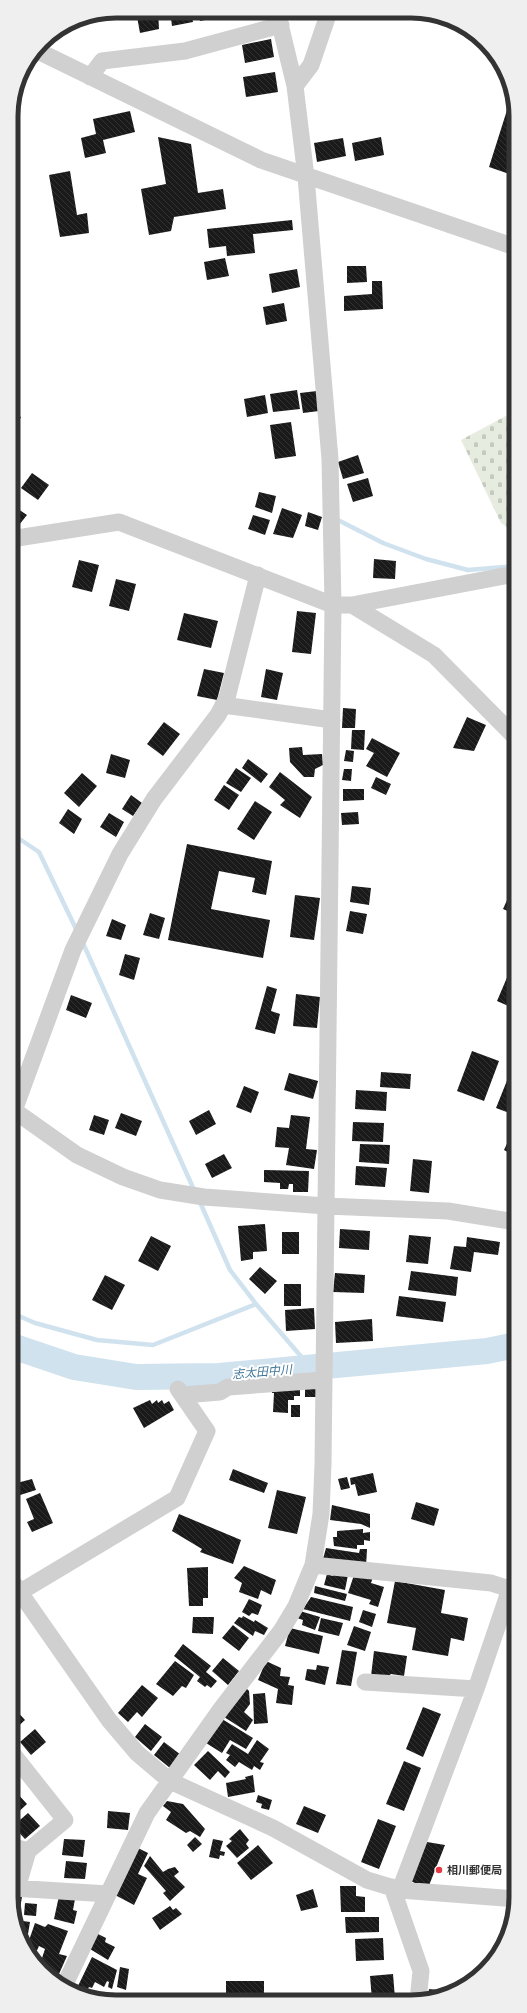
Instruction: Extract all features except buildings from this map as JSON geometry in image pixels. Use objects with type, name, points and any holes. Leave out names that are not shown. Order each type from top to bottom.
[{"type":"street","points":[[295,86],[312,65],[327,18]]},
{"type":"street","points":[[66,1981],[147,1813],[221,1709],[281,1631],[296,1606],[313,1565],[321,1514],[332,720],[333,605],[330,459],[306,177],[295,86],[279,19],[185,51],[102,61],[90,77]]},
{"type":"street","points":[[41,53],[261,160],[306,177],[509,244]]},
{"type":"street","points":[[18,538],[120,522],[333,605],[352,605],[509,575]]},
{"type":"street","points":[[18,1096],[73,950],[120,854],[154,799],[218,715],[227,698],[258,576]]},
{"type":"street","points":[[352,605],[434,655],[509,731]]},
{"type":"street","points":[[223,705],[332,720]]},
{"type":"street","points":[[18,1116],[76,1155],[123,1177],[160,1190],[204,1197],[326,1206],[448,1211],[509,1221]]},
{"type":"street","points":[[18,1588],[177,1498],[207,1431],[180,1392],[220,1392],[228,1388],[323,1378]]},
{"type":"street","points":[[313,1565],[492,1584],[509,1589]]},
{"type":"street","points":[[18,1594],[109,1720],[137,1752],[170,1781],[273,1828],[367,1880],[396,1888],[509,1898]]},
{"type":"street","points":[[418,1994],[420,1971],[396,1888],[476,1689],[509,1601]]},
{"type":"street","points":[[365,1682],[476,1689]]},
{"type":"street","points":[[18,1761],[65,1820],[20,1849],[18,1862]]},
{"type":"street","points":[[18,1888],[108,1894]]},
{"type":"green space","points":[[509,414],[509,529],[501,523],[461,440]]},
{"type":"waterway","points":[[336,519],[383,543],[426,559],[468,570],[509,567]]},
{"type":"waterway","points":[[18,838],[39,852],[77,931]]},
{"type":"waterway","points":[[82,941],[195,1192]]},
{"type":"waterway","points":[[199,1200],[230,1270],[256,1304],[311,1368]]},
{"type":"waterway","points":[[18,1316],[35,1323],[97,1340],[153,1345],[256,1304]]},
{"type":"waterway","name":"志太田中川","points":[[18,1348],[74,1367],[136,1377],[219,1376],[487,1351],[509,1346]]},
{"type":"place","name":"相川郵便局","points":[[439,1870]]}]
